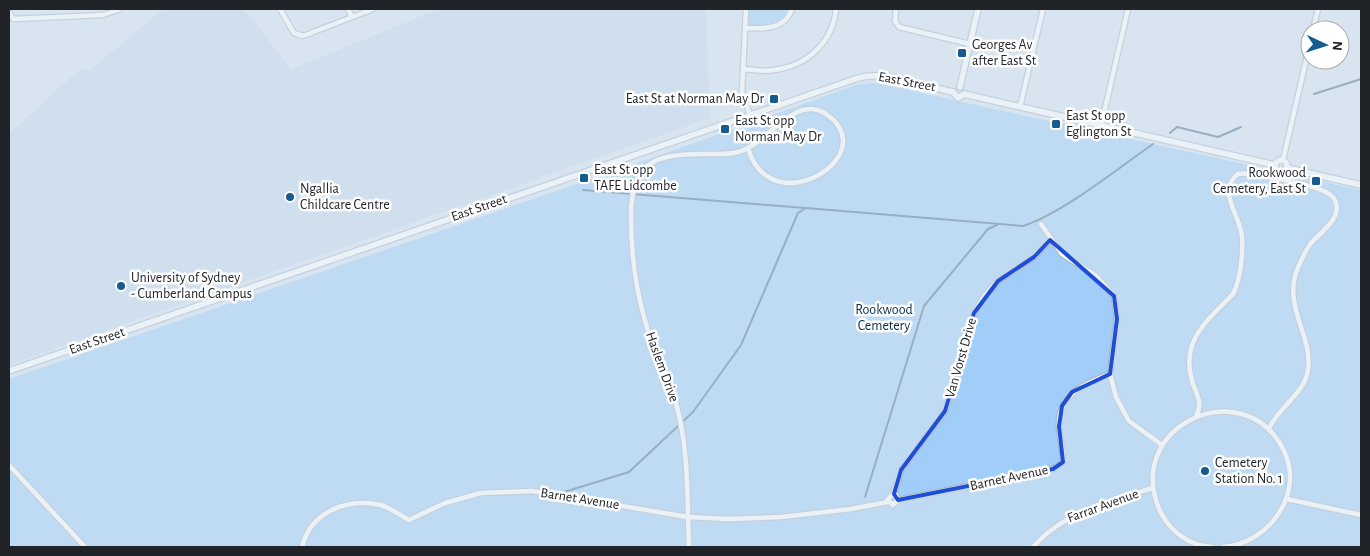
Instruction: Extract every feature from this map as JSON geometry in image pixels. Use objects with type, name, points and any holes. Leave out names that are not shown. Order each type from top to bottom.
[{"type":"main road","points":[[954,92],[960,87],[978,9]]},
{"type":"main road","name":"East Street","points":[[9,371],[750,115],[870,76],[954,92],[958,98],[964,94]]},
{"type":"main road","points":[[960,87],[964,94],[1275,165]]},
{"type":"main road","points":[[1275,165],[1278,161],[1283,160],[1287,163],[1288,168]]},
{"type":"main road","points":[[1275,165],[1276,169],[1280,172],[1284,172],[1288,168]]},
{"type":"main road","points":[[1288,168],[1361,185]]},
{"type":"street","points":[[83,9],[83,16]]},
{"type":"street","points":[[9,12],[11,21],[103,15],[120,9]]},
{"type":"street","points":[[280,9],[294,33],[304,36],[373,9]]},
{"type":"street","points":[[348,9],[352,17]]},
{"type":"street","points":[[746,9],[742,92],[750,115]]},
{"type":"street","points":[[745,28],[772,28],[785,20],[792,9]]},
{"type":"street","points":[[743,69],[774,70],[797,64],[814,53],[827,38],[836,9]]},
{"type":"street","points":[[896,9],[895,21],[899,27],[970,44]]},
{"type":"street","points":[[1020,107],[1043,9]]},
{"type":"street","points":[[1101,126],[1128,9]]},
{"type":"street","points":[[1283,160],[1304,70]]},
{"type":"street","points":[[819,109],[836,120],[843,136],[839,157],[827,170],[799,182],[780,182],[764,176],[755,167],[748,148],[780,123],[802,110],[819,109]]},
{"type":"street","name":"Haslem Drive","points":[[689,547],[686,455],[682,428],[674,396],[655,351],[636,284],[631,236],[631,200],[633,189],[641,171],[650,163],[684,154],[727,154],[748,148]]},
{"type":"street","points":[[1278,180],[1280,172]]},
{"type":"street","points":[[1196,418],[1200,402],[1191,378],[1192,346],[1201,326],[1234,294],[1241,261],[1242,235],[1229,197],[1229,186],[1234,177],[1242,173],[1324,191],[1335,200],[1337,208],[1331,222],[1308,248],[1295,278],[1294,306],[1308,361],[1306,379],[1297,393],[1275,416],[1269,429]]},
{"type":"street","points":[[1041,224],[1050,240],[1062,254],[1096,276],[1114,296],[1117,319],[1110,374],[1116,397],[1129,421],[1162,445]]},
{"type":"street","name":"Van Vorst Drive","points":[[894,494],[901,470],[945,411],[974,313],[984,295],[998,280],[1034,257],[1050,240]]},
{"type":"street","name":"Barnet Avenue","points":[[302,547],[304,540],[318,518],[337,506],[363,503],[383,506],[409,520],[444,503],[481,493],[532,491],[688,517],[773,517],[851,509],[888,502],[893,505],[898,500],[1054,469],[1063,462],[1064,446],[1059,426],[1062,406],[1072,392],[1090,381],[1110,374]]},
{"type":"street","points":[[1212,547],[1201,547],[1185,539],[1166,521],[1153,488],[1153,465],[1162,445],[1178,428],[1196,418],[1215,412],[1235,413],[1255,420],[1269,429],[1280,443],[1288,460],[1291,478],[1287,498],[1274,519],[1262,532],[1240,544],[1223,547]]},
{"type":"street","points":[[9,465],[85,547]]},
{"type":"street","name":"Farrar Avenue","points":[[1033,547],[1054,527],[1078,513],[1153,488]]},
{"type":"street","points":[[888,502],[889,495],[894,494],[898,500]]},
{"type":"street","points":[[1287,498],[1361,515]]},
{"type":"street","points":[[1185,539],[1188,547]]},
{"type":"highlighted area","points":[[1050,240],[1114,296],[1117,319],[1110,374],[1072,392],[1062,406],[1059,426],[1063,462],[1053,469],[898,500],[894,494],[901,470],[945,411],[974,313],[998,281],[1034,257]]},
{"type":"shaded area","points":[[163,9],[241,9],[250,16],[291,69],[439,9],[706,9],[710,118],[9,365],[9,134],[81,68],[89,71]]},
{"type":"green space","points":[[749,9],[788,9],[785,15],[777,22],[760,26],[748,25]]},
{"type":"green space","name":"Rookwood Cemetery","points":[[877,83],[1361,190],[1361,547],[9,547],[9,379],[635,164],[856,85]]},
{"type":"waterway","points":[[1314,94],[1361,79]]},
{"type":"waterway","points":[[1170,133],[1177,127],[1218,137],[1241,127]]},
{"type":"waterway","points":[[564,492],[629,472],[693,412],[741,345],[798,213],[806,208],[1023,226],[1039,220],[1072,201],[1153,144]]},
{"type":"waterway","points":[[583,190],[805,208]]},
{"type":"waterway","points":[[865,497],[924,306],[988,229],[997,225]]},
{"type":"place","name":"Georges Av after East St","points":[[962,53]]},
{"type":"place","name":"East St at Norman May Dr","points":[[774,99]]},
{"type":"place","name":"East St opp Eglington St","points":[[1056,124]]},
{"type":"place","name":"East St opp Norman May Dr","points":[[725,129]]},
{"type":"place","name":"East St opp TAFE Lidcombe","points":[[584,178]]},
{"type":"place","name":"Rookwood Cemetery, East St","points":[[1316,181]]},
{"type":"place","name":"Ngallia Childcare Centre","points":[[290,197]]},
{"type":"place","name":"University of Sydney - Cumberland Campus","points":[[121,286]]},
{"type":"place","name":"Cemetery Station No. 1","points":[[1205,471]]}]
